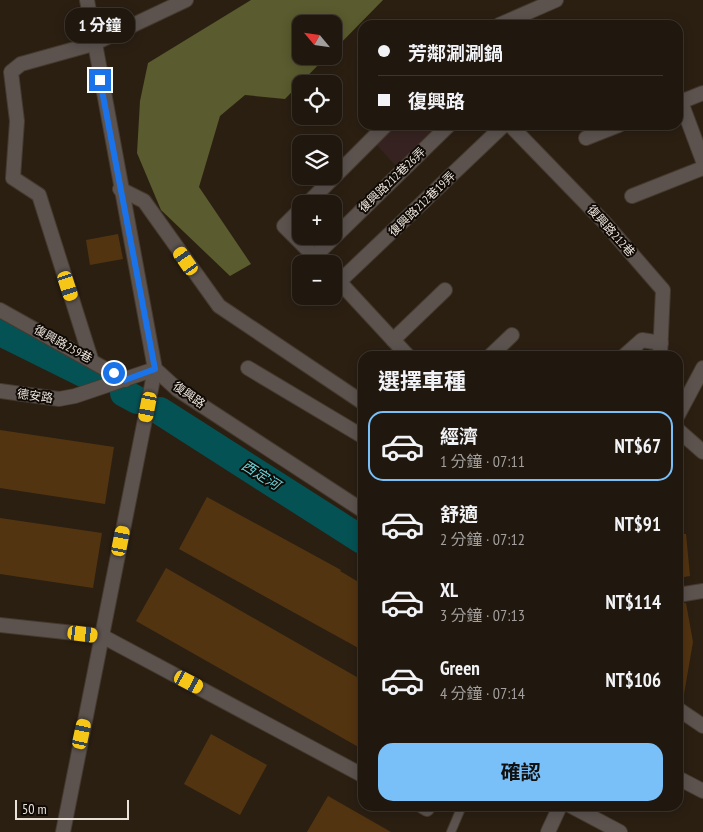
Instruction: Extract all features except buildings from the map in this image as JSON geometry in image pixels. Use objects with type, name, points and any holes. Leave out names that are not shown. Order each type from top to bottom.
[{"type":"street","points":[[63,832],[155,369],[93,44],[87,0]]},
{"type":"street","points":[[91,359],[39,194],[12,178],[17,121],[11,72],[21,64],[93,44],[186,0]]},
{"type":"street","points":[[510,20],[556,0]]},
{"type":"street","points":[[683,100],[703,93]]},
{"type":"street","points":[[683,112],[703,161]]},
{"type":"street","points":[[316,195],[381,130]]},
{"type":"street","name":"復興路212巷26弄","points":[[323,255],[444,130]]},
{"type":"street","name":"復興路212巷19弄","points":[[342,274],[499,130]]},
{"type":"street","name":"復興路212巷","points":[[515,130],[604,222],[663,290],[661,350]]},
{"type":"street","points":[[586,138],[606,130]]},
{"type":"street","points":[[632,196],[703,168]]},
{"type":"street","points":[[120,189],[144,201],[218,306],[358,399]]},
{"type":"street","points":[[292,218],[284,226],[292,234]]},
{"type":"street","points":[[303,245],[313,255]]},
{"type":"street","points":[[342,285],[403,351]]},
{"type":"street","points":[[393,340],[445,290]]},
{"type":"street","name":"復興路259巷","points":[[0,310],[91,359],[125,380]]},
{"type":"street","points":[[495,351],[512,335]]},
{"type":"street","points":[[630,351],[642,340],[661,350]]},
{"type":"street","points":[[248,368],[358,434]]},
{"type":"street","name":"德安路","points":[[0,391],[59,399],[75,396],[155,369]]},
{"type":"street","name":"復興路","points":[[155,369],[178,390],[358,507]]},
{"type":"street","points":[[683,407],[701,377]]},
{"type":"street","points":[[683,434],[703,452]]},
{"type":"street","points":[[683,595],[703,591]]},
{"type":"street","points":[[0,625],[102,636],[358,773]]},
{"type":"street","points":[[683,712],[703,726]]},
{"type":"street","points":[[683,780],[703,790]]},
{"type":"street","points":[[548,832],[558,811]]},
{"type":"street","points":[[580,811],[620,832]]},
{"type":"lane","points":[[451,832],[460,811]]},
{"type":"shaded area","points":[[251,0],[383,0],[363,20],[358,20],[358,26],[342,42],[342,15],[292,15],[292,65],[318,65],[308,75],[292,75],[292,92],[285,99],[245,95],[220,116],[199,187],[251,264],[230,276],[161,210],[137,153],[140,101],[148,63]]},
{"type":"shaded area","points":[[381,130],[440,130],[400,170],[372,140]]},
{"type":"waterway","name":"西定河","points":[[0,332],[93,378]]},
{"type":"waterway","name":"西定河","points":[[124,393],[137,400]]},
{"type":"waterway","name":"西定河","points":[[160,411],[358,537]]},
{"type":"route","points":[[100,80],[155,369],[125,380],[114,373]]}]
